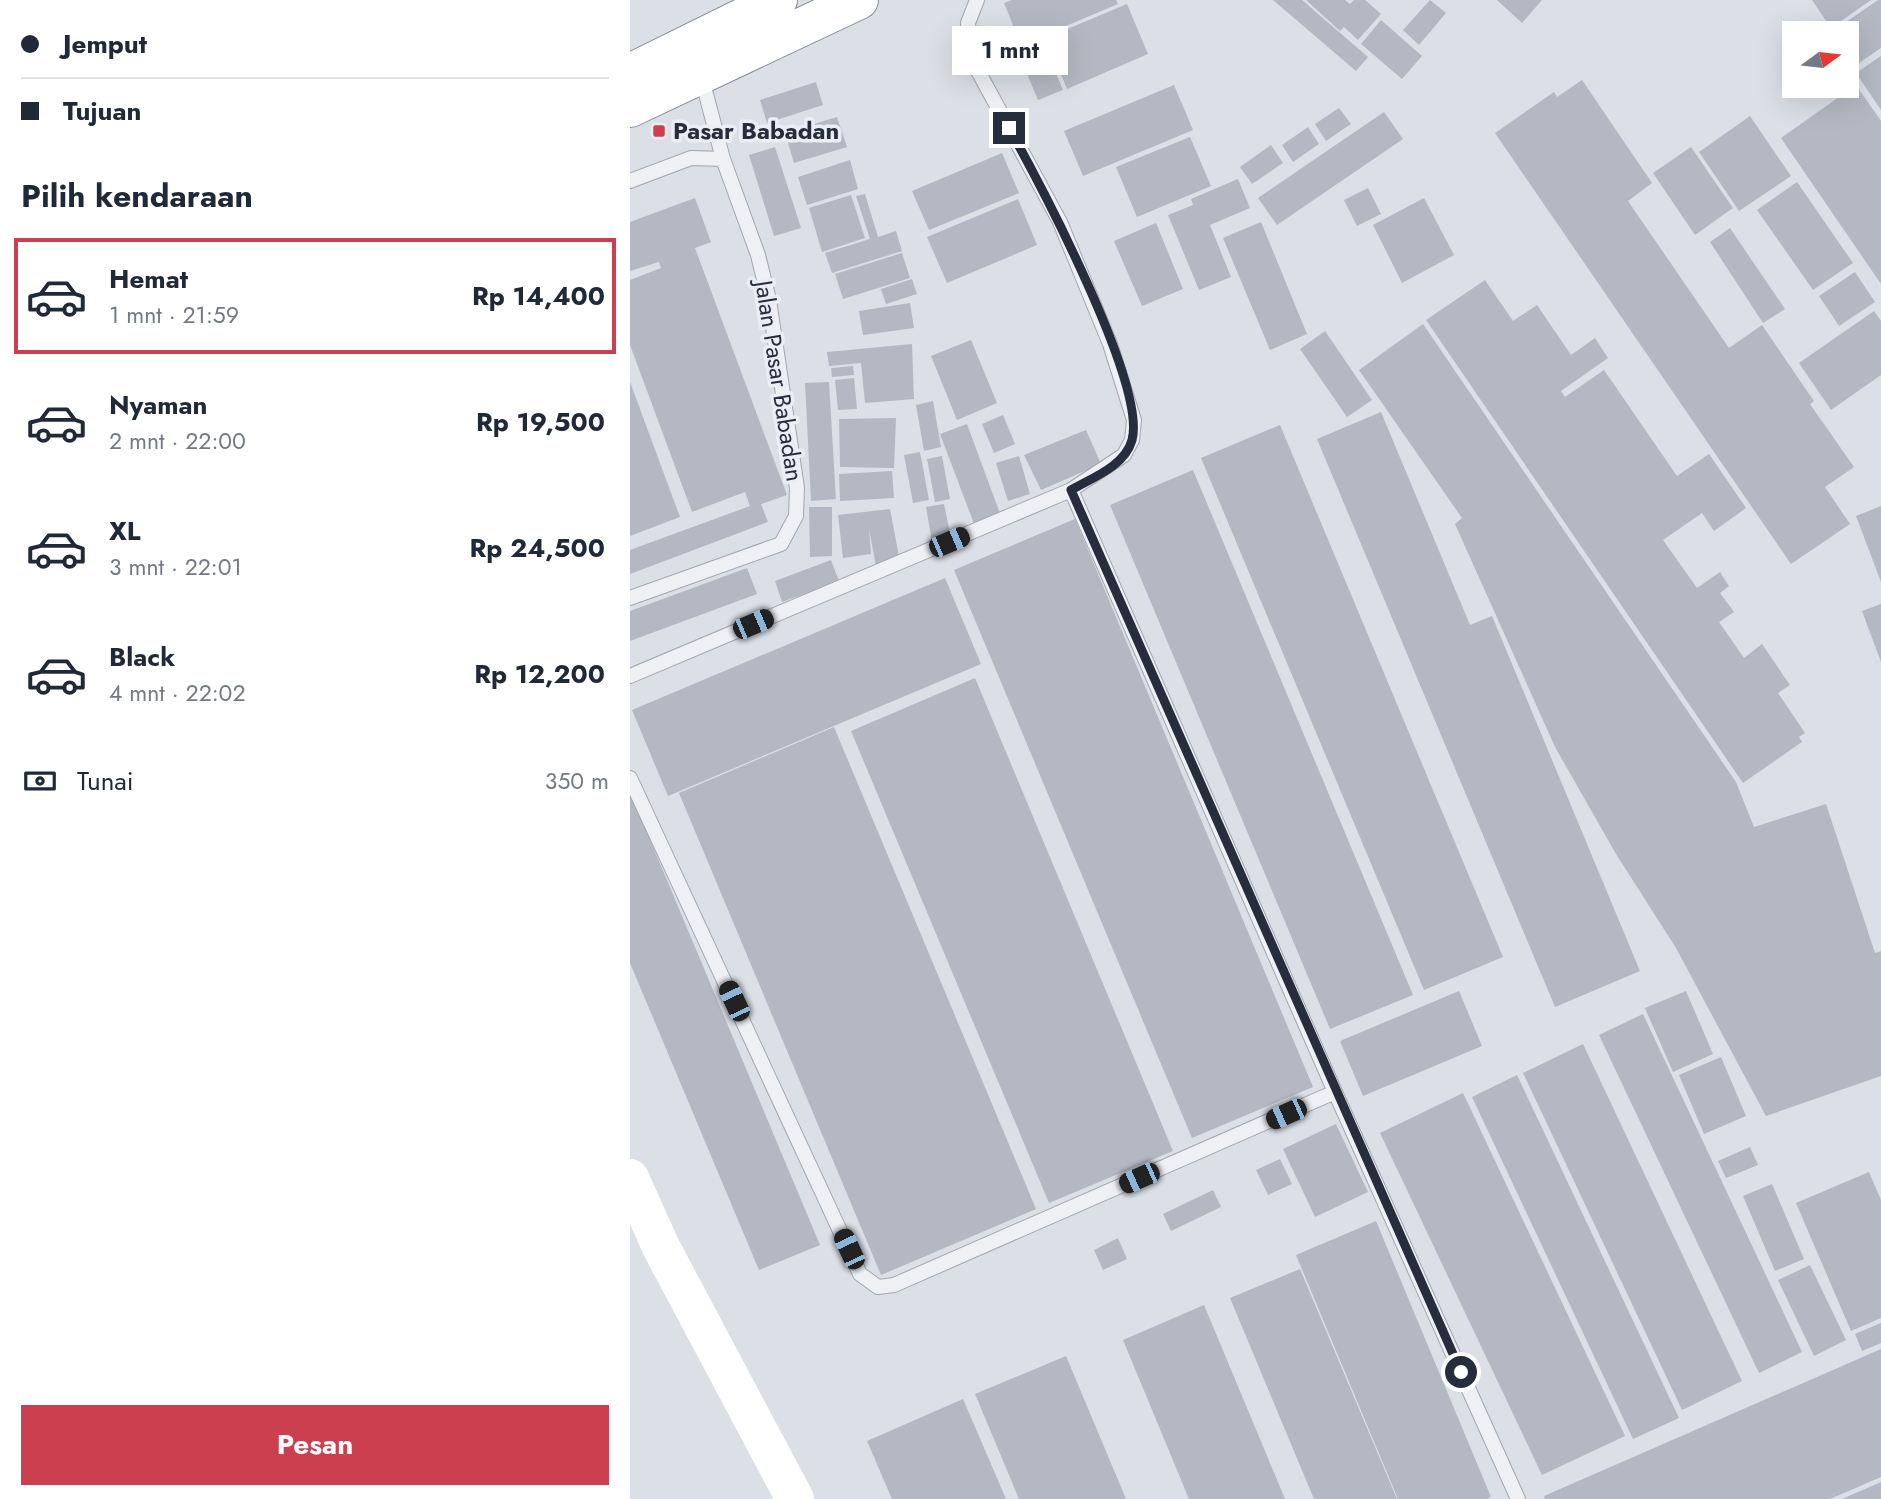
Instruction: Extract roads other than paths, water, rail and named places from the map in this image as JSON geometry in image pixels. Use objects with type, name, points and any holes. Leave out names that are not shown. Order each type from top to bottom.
[{"type":"main road","points":[[630,73],[778,0]]},
{"type":"main road","points":[[630,108],[859,0]]},
{"type":"main road","points":[[630,1178],[645,1226],[795,1499]]},
{"type":"lane","points":[[630,676],[1071,490],[1124,456],[1132,440],[1134,420],[1114,354],[1060,222],[971,58],[968,23],[977,0]]},
{"type":"lane","name":"Jalan Pasar Babadan","points":[[630,598],[781,544],[796,516],[797,488],[769,300],[747,219],[723,159],[701,75]]},
{"type":"lane","points":[[630,181],[691,158],[723,159]]},
{"type":"lane","points":[[1071,490],[1335,1092],[1518,1499]]},
{"type":"lane","points":[[630,778],[860,1274],[878,1287],[894,1285],[1335,1092]]},
{"type":"place","name":"Pasar Babadan","points":[[659,131]]}]
